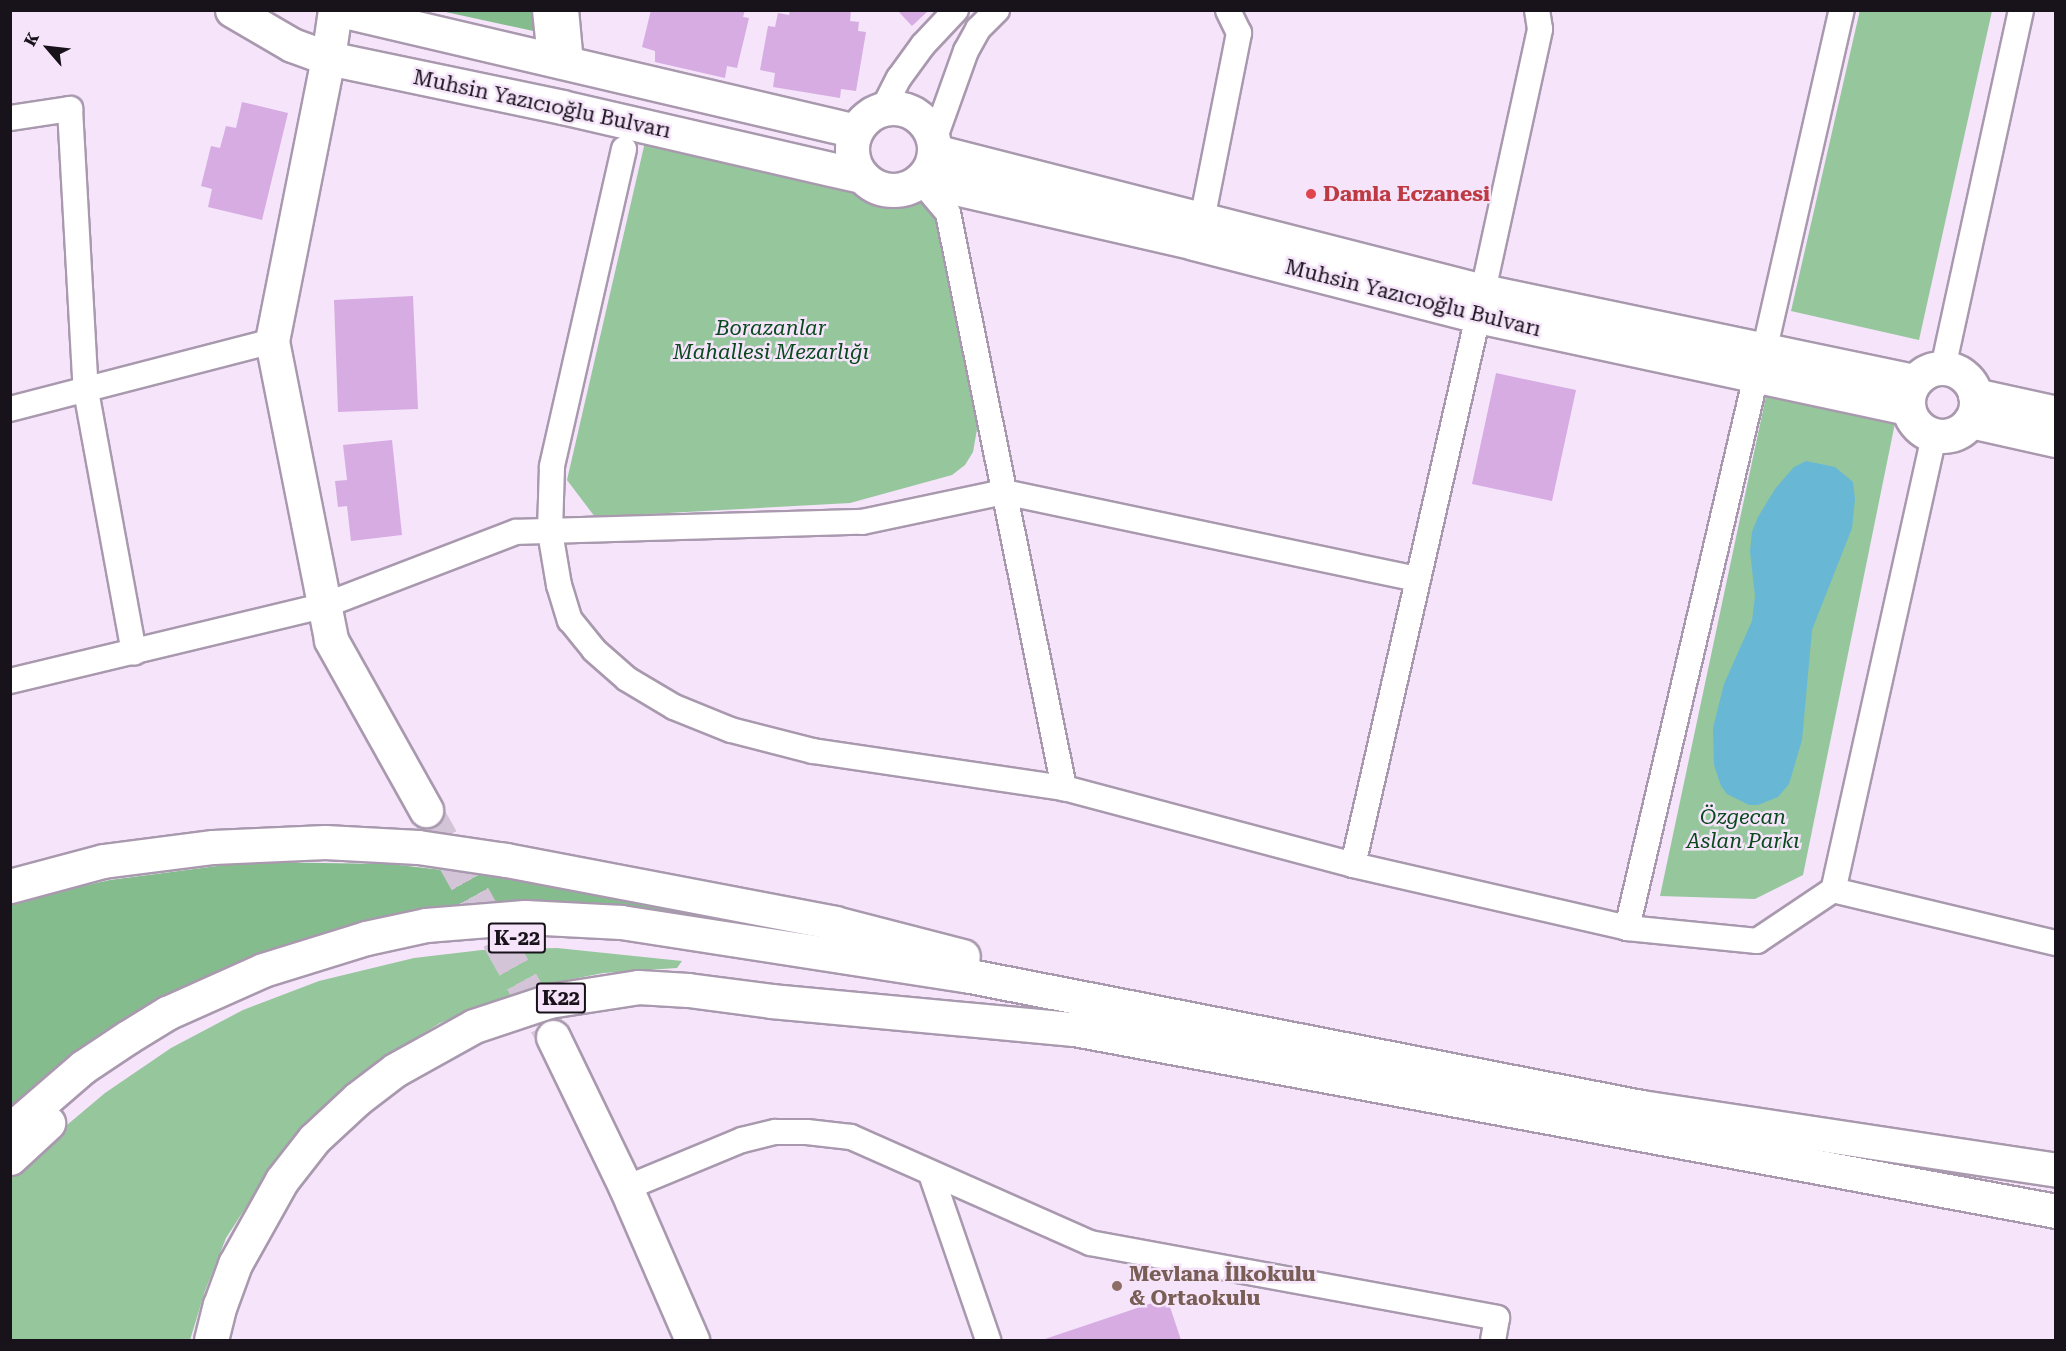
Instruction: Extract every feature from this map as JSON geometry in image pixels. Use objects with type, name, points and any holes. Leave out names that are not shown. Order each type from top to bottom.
[{"type":"main road","name":"Muhsin Yazıcıoğlu Bulvarı","points":[[232,10],[292,45],[328,58],[562,107],[862,176]]},
{"type":"main road","points":[[335,10],[328,58],[272,341],[331,640],[426,810]]},
{"type":"main road","name":"Muhsin Yazıcıoğlu Bulvarı","points":[[340,10],[856,131]]},
{"type":"main road","points":[[883,109],[905,110],[916,115],[930,132],[934,147],[930,167],[920,180],[896,190],[872,184],[862,176],[852,154],[856,131],[867,117],[883,109]]},
{"type":"main road","points":[[934,147],[1202,220],[1480,304]]},
{"type":"main road","name":"Muhsin Yazıcıoğlu Bulvarı","points":[[920,180],[1194,243],[1911,395]]},
{"type":"main road","points":[[1944,368],[1964,376],[1973,408],[1956,433],[1934,436],[1914,424],[1911,395],[1932,369],[1944,368]]},
{"type":"main road","points":[[1973,408],[2055,413]]},
{"type":"main road","points":[[1973,408],[2055,440]]},
{"type":"main road","points":[[10,886],[103,861],[213,848],[325,842],[418,847],[506,860],[835,923],[974,958],[1051,991],[1641,1107],[2055,1170]]},
{"type":"main road","name":"K-22","points":[[10,1130],[83,1067],[167,1013],[263,970],[366,938],[426,925],[525,917],[621,922],[1051,991]]},
{"type":"main road","name":"K-22","points":[[10,1158],[101,1078],[176,1031],[218,1010],[305,974],[365,957],[460,940],[577,940],[700,953],[997,1004],[1074,1029]]},
{"type":"main road","name":"K22","points":[[211,1341],[220,1305],[236,1264],[282,1180],[314,1139],[357,1100],[395,1070],[474,1026],[515,1010],[587,993],[638,987],[688,990],[782,1002],[1074,1029]]},
{"type":"main road","points":[[1074,1029],[2055,1211]]},
{"type":"main road","points":[[553,1037],[626,1188],[692,1341]]},
{"type":"street","points":[[545,10],[560,60]]},
{"type":"street","points":[[560,60],[566,10]]},
{"type":"street","points":[[883,109],[911,61],[956,10]]},
{"type":"street","points":[[934,147],[966,51],[978,29],[997,10]]},
{"type":"street","points":[[1202,220],[1239,33],[1228,10]]},
{"type":"street","points":[[1353,865],[1540,29],[1537,10]]},
{"type":"street","points":[[1627,928],[1842,10]]},
{"type":"street","points":[[1944,368],[2021,10]]},
{"type":"street","points":[[10,118],[70,109],[86,391],[134,653]]},
{"type":"street","points":[[624,149],[552,467],[550,532],[559,585],[570,620],[594,650],[627,679],[674,707],[732,730],[813,751],[1064,788],[1353,865],[1627,928],[1757,941],[1833,890],[1934,436]]},
{"type":"street","points":[[920,180],[948,213],[1064,788]]},
{"type":"street","points":[[10,410],[272,341]]},
{"type":"street","points":[[10,681],[323,606],[516,532],[862,522],[1004,492],[1417,579]]},
{"type":"street","points":[[1833,890],[2055,943]]},
{"type":"street","points":[[626,1188],[742,1140],[775,1132],[807,1132],[851,1137],[1090,1243],[1497,1318],[1493,1341]]},
{"type":"street","points":[[931,1174],[988,1341]]},
{"type":"green space","points":[[1860,10],[1992,11],[1919,340],[1791,311]]},
{"type":"green space","points":[[441,11],[536,11],[538,32]]},
{"type":"green space","name":"Borazanlar Mahallesi Mezarlığı","points":[[645,142],[933,205],[979,418],[973,452],[965,465],[952,475],[850,503],[595,517],[567,480]]},
{"type":"green space","name":"Özgecan Aslan Parkı","points":[[1766,396],[1895,423],[1803,875],[1755,899],[1660,896]]},
{"type":"green space","points":[[248,862],[390,864],[495,876],[600,892],[777,927],[776,933],[397,916],[303,940],[212,975],[11,1110],[11,905],[35,897],[110,880]]},
{"type":"green space","points":[[557,948],[682,961],[677,968],[603,973],[548,984],[496,1000],[440,1023],[382,1059],[294,1142],[257,1190],[226,1238],[205,1291],[190,1340],[11,1340],[10,1179],[42,1146],[105,1093],[171,1048],[243,1010],[319,981],[414,958],[482,950]]},
{"type":"water","points":[[1806,461],[1835,467],[1853,482],[1855,499],[1852,528],[1812,630],[1802,740],[1789,784],[1778,797],[1758,805],[1749,805],[1727,794],[1721,786],[1714,765],[1713,728],[1724,684],[1752,621],[1755,596],[1750,551],[1752,532],[1775,489],[1794,467]]},
{"type":"building","points":[[651,10],[745,10],[743,17],[749,18],[737,68],[727,66],[725,78],[655,62],[655,51],[642,47]]},
{"type":"building","points":[[790,10],[851,10],[850,21],[859,22],[858,31],[866,32],[856,91],[841,89],[840,98],[773,87],[775,73],[760,70],[768,26],[775,27],[778,13],[789,15]]},
{"type":"building","points":[[897,10],[929,10],[912,26]]},
{"type":"building","points":[[242,102],[288,113],[262,220],[208,207],[212,189],[201,186],[211,146],[220,148],[226,126],[236,128]]},
{"type":"building","points":[[413,296],[418,409],[338,412],[334,300]]},
{"type":"building","points":[[1496,373],[1576,390],[1552,501],[1472,484]]},
{"type":"building","points":[[392,440],[402,535],[351,541],[347,506],[338,507],[335,481],[347,480],[343,445]]},
{"type":"building","name":"Mevlana İlkokulu & Ortaokulu","points":[[1167,1298],[1181,1340],[1045,1340],[1045,1339]]},
{"type":"tunnel","points":[[426,810],[553,1037]]},
{"type":"place","name":"Damla Eczanesi","points":[[1311,194]]},
{"type":"place","name":"Mevlana İlkokulu & Ortaokulu","points":[[1117,1286]]}]
